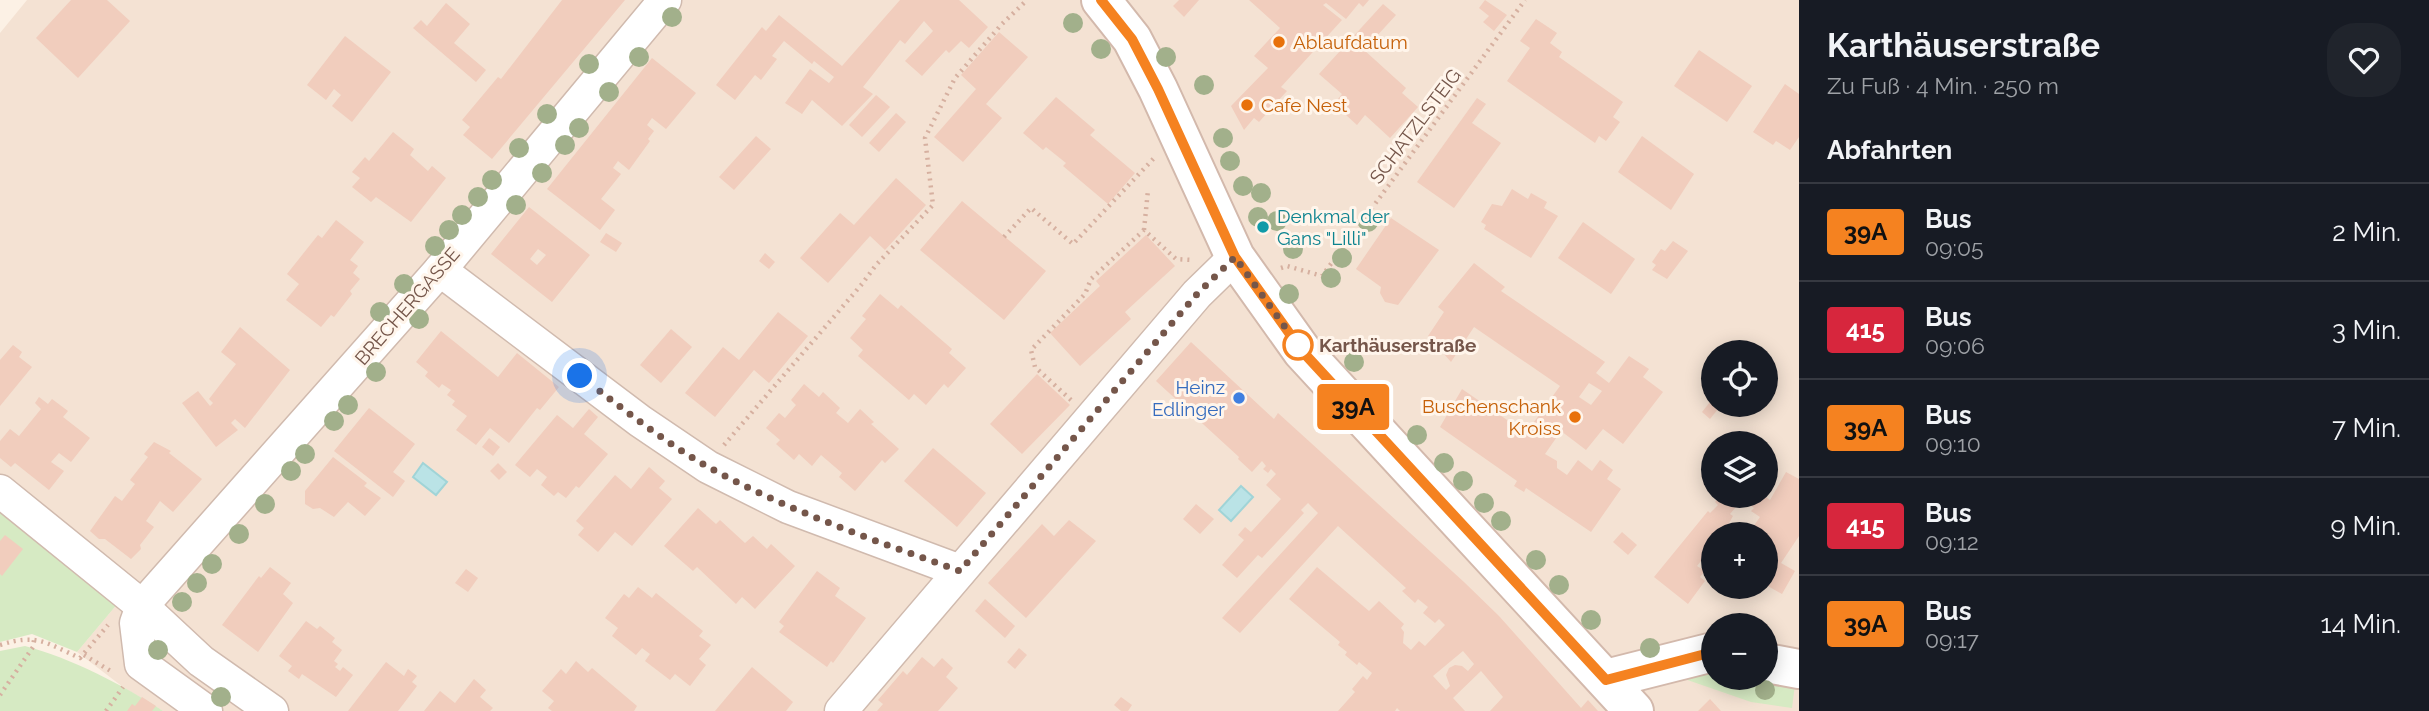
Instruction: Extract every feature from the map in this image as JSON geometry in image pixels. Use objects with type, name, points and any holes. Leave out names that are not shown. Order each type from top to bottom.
[{"type":"main road","points":[[1101,0],[1132,39],[1242,267],[1302,351],[1634,711]]},
{"type":"main road","points":[[1606,680],[1701,655]]},
{"type":"main road","points":[[1778,665],[1799,669]]},
{"type":"street","name":"BRECHERGASSE","points":[[137,602],[440,270],[665,0]]},
{"type":"street","points":[[841,711],[1197,294],[1242,267]]},
{"type":"street","points":[[440,270],[639,421],[708,467],[788,507],[960,571]]},
{"type":"street","points":[[0,491],[137,602],[201,661],[272,711]]},
{"type":"street","points":[[137,602],[136,623],[141,664],[206,711]]},
{"type":"path","points":[[719,450],[876,265],[933,205],[925,138],[955,78],[1001,25],[1027,0]]},
{"type":"path","name":"SCHATZLSTEIG","points":[[1242,267],[1287,266],[1322,276],[1525,0]]},
{"type":"path","points":[[1004,237],[1031,208],[1073,244],[1153,159]]},
{"type":"path","points":[[1072,401],[1035,367],[1031,350],[1085,295],[1091,279],[1144,229],[1148,190]]},
{"type":"path","points":[[1144,229],[1176,259],[1194,260]]},
{"type":"path","points":[[0,645],[20,638],[34,639],[80,658],[137,602]]},
{"type":"path","points":[[0,695],[33,647],[34,639]]},
{"type":"path","points":[[84,655],[116,674]]},
{"type":"path","points":[[106,711],[127,680]]},
{"type":"shaded area","points":[[27,0],[1799,0],[1799,711],[163,711],[123,687],[77,652],[119,602],[0,504],[0,33]]},
{"type":"green space","points":[[0,508],[119,602],[77,652],[32,634],[0,642]]},
{"type":"green space","points":[[25,646],[96,673],[163,711],[0,711],[0,651]]},
{"type":"green space","points":[[1701,669],[1701,685],[1673,675]]},
{"type":"green space","points":[[1778,680],[1795,684],[1792,708],[1751,702],[1716,690],[1778,690]]},
{"type":"water","points":[[423,463],[447,482],[436,495],[413,477]]},
{"type":"water","points":[[1241,486],[1253,497],[1231,521],[1219,510]]},
{"type":"building","points":[[71,0],[107,0],[130,21],[78,78],[36,38]]},
{"type":"building","points":[[562,0],[625,0],[492,159],[463,135],[470,127],[462,120],[498,77],[501,79]]},
{"type":"building","points":[[900,0],[959,0],[988,27],[969,48],[961,41],[949,53],[946,50],[922,76],[905,61],[933,31],[924,21],[905,44],[900,40],[863,87],[873,94],[842,126],[812,100],[802,114],[785,103],[810,69],[829,83],[834,77],[814,61],[812,64],[784,41],[772,56],[777,59],[761,80],[755,75],[735,100],[716,85],[762,27],[766,31],[779,15],[842,66]]},
{"type":"building","points":[[1179,0],[1199,0],[1184,17],[1173,6]]},
{"type":"building","points":[[1249,0],[1369,0],[1363,7],[1359,3],[1346,19],[1326,3],[1323,5],[1342,20],[1281,87],[1287,91],[1259,122],[1254,118],[1244,130],[1231,106],[1268,68],[1254,56],[1280,28]]},
{"type":"building","points":[[1485,0],[1507,15],[1494,31],[1483,22],[1489,16],[1479,8]]},
{"type":"building","points":[[446,3],[470,24],[454,43],[486,70],[476,82],[413,28],[421,20],[427,26]]},
{"type":"building","points":[[1383,4],[1396,15],[1364,50],[1406,88],[1402,93],[1418,107],[1390,138],[1365,115],[1357,125],[1334,104],[1342,94],[1319,74]]},
{"type":"building","points":[[1536,19],[1557,33],[1550,43],[1562,52],[1559,57],[1623,102],[1613,117],[1620,122],[1606,141],[1599,136],[1595,143],[1507,81],[1530,48],[1520,41]]},
{"type":"building","points":[[999,32],[1028,57],[986,104],[1002,118],[963,162],[934,137],[976,89],[961,75]]},
{"type":"building","points":[[345,36],[391,72],[352,122],[332,106],[341,95],[334,89],[326,100],[307,85]]},
{"type":"building","points":[[1699,50],[1752,86],[1727,122],[1674,86]]},
{"type":"building","points":[[652,58],[696,93],[666,129],[652,118],[647,125],[654,131],[648,139],[650,141],[629,170],[618,161],[613,168],[621,174],[601,199],[615,210],[600,230],[547,189]]},
{"type":"building","points":[[1785,84],[1799,94],[1799,137],[1790,150],[1776,141],[1773,145],[1753,132]]},
{"type":"building","points":[[876,95],[890,107],[862,137],[849,125]]},
{"type":"building","points":[[1056,97],[1095,130],[1090,135],[1135,173],[1108,204],[1063,166],[1066,163],[1046,147],[1043,150],[1023,133]]},
{"type":"building","points":[[1477,98],[1486,104],[1472,123],[1501,143],[1454,208],[1417,182]]},
{"type":"building","points":[[896,113],[906,122],[879,152],[869,143]]},
{"type":"building","points":[[393,132],[414,149],[410,155],[428,171],[432,166],[446,178],[411,222],[376,197],[371,202],[352,187],[360,178],[352,172],[365,157],[369,161]]},
{"type":"building","points":[[756,136],[771,149],[734,190],[719,177]]},
{"type":"building","points":[[1642,136],[1694,174],[1671,210],[1618,172]]},
{"type":"building","points":[[896,178],[926,205],[885,250],[870,236],[828,283],[800,258],[840,213],[854,225]]},
{"type":"building","points":[[1512,189],[1528,199],[1531,193],[1547,202],[1544,208],[1558,216],[1531,258],[1484,229],[1486,225],[1481,222],[1492,204],[1502,206]]},
{"type":"building","points":[[962,201],[1046,271],[1004,320],[920,250]]},
{"type":"building","points":[[529,207],[590,255],[552,302],[491,254]],"holes":[[[538,249],[546,255],[537,265],[530,259]]]},
{"type":"building","points":[[1391,218],[1439,250],[1398,305],[1385,302],[1380,293],[1381,287],[1356,269]]},
{"type":"building","points":[[336,220],[364,242],[350,260],[358,266],[353,273],[360,279],[334,317],[331,315],[321,327],[286,300],[299,284],[287,274],[318,235],[322,238]]},
{"type":"building","points":[[1583,222],[1635,259],[1611,294],[1558,258]]},
{"type":"building","points":[[606,233],[622,243],[616,252],[600,242]]},
{"type":"building","points":[[1146,235],[1175,266],[1125,312],[1131,319],[1080,366],[1050,333],[1100,286],[1096,281]]},
{"type":"building","points":[[1673,241],[1688,251],[1667,279],[1652,270],[1656,265],[1652,262],[1661,249],[1665,251]]},
{"type":"building","points":[[765,253],[775,262],[769,269],[759,261]]},
{"type":"building","points":[[1474,263],[1505,287],[1501,291],[1605,362],[1596,373],[1609,383],[1629,356],[1649,369],[1643,377],[1663,392],[1623,444],[1603,429],[1586,450],[1561,431],[1545,454],[1557,461],[1557,468],[1567,475],[1578,460],[1592,471],[1600,460],[1613,470],[1607,479],[1621,489],[1591,532],[1526,488],[1524,492],[1514,486],[1517,481],[1440,427],[1462,389],[1526,433],[1560,386],[1474,327],[1451,362],[1428,336],[1444,312],[1438,307]],"holes":[[[1589,383],[1602,391],[1591,405],[1579,397]]]},
{"type":"building","points":[[880,294],[898,309],[901,305],[952,349],[949,353],[966,368],[948,388],[944,384],[926,405],[914,394],[909,400],[858,356],[863,350],[850,338],[866,319],[862,316]]},
{"type":"building","points":[[778,312],[808,336],[769,383],[754,370],[715,417],[685,393],[723,347],[739,360]]},
{"type":"building","points":[[240,327],[290,370],[245,428],[235,419],[231,423],[238,430],[216,447],[182,403],[198,391],[210,406],[213,403],[209,399],[236,364],[221,352]]},
{"type":"building","points":[[671,329],[692,347],[661,383],[640,365]]},
{"type":"building","points":[[441,331],[498,377],[517,353],[559,387],[540,410],[537,408],[509,443],[490,428],[476,445],[456,430],[467,416],[452,405],[455,401],[447,395],[451,390],[442,384],[439,388],[425,376],[428,372],[416,362]]},
{"type":"building","points":[[1191,342],[1274,419],[1278,413],[1464,582],[1499,616],[1581,708],[1588,700],[1598,711],[1490,711],[1503,697],[1481,671],[1453,698],[1465,711],[1400,711],[1397,708],[1395,711],[1338,711],[1355,692],[1352,689],[1363,676],[1367,680],[1372,673],[1345,655],[1347,652],[1338,645],[1340,642],[1289,599],[1317,567],[1369,611],[1379,601],[1404,624],[1401,628],[1404,632],[1403,643],[1411,650],[1419,641],[1425,646],[1445,625],[1439,619],[1435,623],[1423,613],[1428,607],[1418,599],[1415,603],[1402,591],[1406,588],[1338,526],[1240,633],[1222,618],[1318,513],[1308,503],[1301,510],[1304,513],[1262,558],[1258,555],[1237,578],[1222,565],[1244,540],[1238,535],[1245,527],[1251,532],[1281,499],[1266,485],[1276,474],[1271,469],[1268,473],[1263,469],[1266,466],[1262,461],[1252,472],[1156,381]],"holes":[[[1463,651],[1474,664],[1468,671],[1462,666],[1449,668],[1446,675],[1450,686],[1446,690],[1433,676]]]},
{"type":"building","points":[[13,345],[22,352],[19,357],[32,367],[0,406],[0,360]]},
{"type":"building","points":[[1037,374],[1070,405],[1022,454],[990,424]]},
{"type":"building","points":[[804,384],[819,397],[823,392],[840,408],[836,413],[848,423],[860,409],[874,422],[871,424],[899,449],[885,463],[882,460],[855,491],[839,477],[842,473],[821,455],[812,466],[799,454],[794,460],[776,444],[780,440],[766,428],[779,413],[785,418],[796,405],[791,400]]},
{"type":"building","points":[[39,397],[48,404],[52,399],[68,411],[63,417],[90,438],[71,462],[59,453],[51,462],[64,471],[49,490],[15,463],[11,467],[0,458],[0,441],[10,429],[19,436],[41,409],[35,403]]},
{"type":"building","points":[[369,408],[415,444],[393,472],[405,481],[393,497],[334,451]]},
{"type":"building","points":[[589,409],[598,417],[584,434],[608,454],[579,488],[576,486],[566,498],[558,492],[554,496],[541,485],[547,477],[537,469],[530,477],[515,465],[557,415],[573,428]]},
{"type":"building","points":[[489,438],[500,447],[493,456],[482,447]]},
{"type":"building","points":[[154,442],[171,451],[169,453],[202,479],[173,512],[160,501],[146,521],[154,527],[140,545],[141,549],[131,559],[90,531],[115,496],[122,501],[135,484],[130,480],[148,457],[144,454]]},
{"type":"building","points":[[933,448],[986,493],[957,527],[904,481]]},
{"type":"building","points":[[333,457],[367,483],[364,486],[381,498],[365,516],[348,502],[334,517],[320,508],[313,509],[305,504],[305,491]]},
{"type":"building","points":[[498,463],[507,472],[499,480],[490,471]]},
{"type":"building","points":[[649,467],[665,481],[659,488],[672,499],[632,546],[615,532],[598,552],[578,535],[584,528],[576,521],[615,475],[631,489]]},
{"type":"building","points":[[1786,472],[1799,479],[1799,536],[1781,563],[1795,571],[1782,594],[1778,592],[1778,522],[1756,522],[1760,517],[1751,511],[1754,508],[1778,508],[1778,486]]},
{"type":"building","points":[[1196,504],[1214,519],[1200,534],[1183,519]]},
{"type":"building","points":[[698,508],[716,524],[720,520],[745,543],[753,536],[767,549],[771,544],[795,566],[755,609],[742,597],[736,604],[697,567],[693,571],[664,546]]},
{"type":"building","points":[[1715,508],[1735,508],[1730,514],[1733,516],[1730,522],[1701,522],[1701,561],[1697,566],[1701,568],[1701,586],[1688,604],[1654,577],[1708,511],[1710,513]]},
{"type":"building","points":[[1069,520],[1096,541],[1026,618],[988,583],[1042,524],[1054,536]]},
{"type":"building","points":[[1622,532],[1637,545],[1628,555],[1613,542]]},
{"type":"building","points":[[5,535],[23,549],[2,576],[0,541]]},
{"type":"building","points":[[270,567],[291,583],[283,594],[293,603],[258,652],[222,625],[259,576],[261,578]]},
{"type":"building","points":[[466,569],[478,578],[468,592],[455,583]]},
{"type":"building","points":[[817,571],[840,588],[835,596],[866,618],[833,663],[831,661],[827,667],[779,632],[784,626],[779,622]]},
{"type":"building","points":[[638,587],[652,598],[656,593],[703,631],[699,636],[711,645],[699,659],[706,665],[690,686],[675,674],[670,680],[645,661],[650,654],[642,648],[636,655],[612,636],[618,628],[605,618],[624,594],[629,598]]},
{"type":"building","points":[[985,599],[1015,626],[1005,638],[975,611]]},
{"type":"building","points":[[306,621],[317,629],[320,626],[335,638],[332,642],[342,650],[334,661],[338,664],[335,667],[340,671],[343,667],[353,675],[336,697],[302,674],[299,679],[288,671],[292,666],[279,656]]},
{"type":"building","points":[[1019,648],[1027,655],[1015,669],[1007,662]]},
{"type":"building","points":[[922,657],[934,667],[942,658],[953,668],[946,677],[958,688],[938,711],[877,711],[883,704],[878,700],[903,671],[907,675]]},
{"type":"building","points":[[576,661],[588,672],[592,668],[637,706],[634,711],[552,711],[548,708],[554,701],[542,691],[561,669],[566,674]]},
{"type":"building","points":[[386,662],[404,676],[408,669],[417,676],[412,682],[417,686],[398,711],[348,711]]},
{"type":"building","points":[[752,667],[793,702],[786,711],[715,711]]},
{"type":"building","points":[[474,679],[486,690],[480,697],[493,708],[490,711],[424,711],[440,691],[455,703]]},
{"type":"building","points":[[142,697],[156,706],[152,711],[127,711],[132,704],[135,706]]},
{"type":"building","points":[[1121,697],[1132,705],[1128,711],[1121,711],[1114,705]]},
{"type":"building","points":[[1710,699],[1721,711],[1698,711]]},
{"type":"bus line","name":"39A","points":[[1101,0],[1132,39],[1158,89],[1235,257],[1302,351],[1380,437],[1606,680],[1701,655]]},
{"type":"place","name":"Ablaufdatum","points":[[1279,42]]},
{"type":"place","name":"Cafe Nest","points":[[1247,105]]},
{"type":"place","name":"Denkmal der Gans \"Lilli\"","points":[[1263,227]]},
{"type":"place","name":"Karthäuserstraße","points":[[1298,345]]},
{"type":"place","name":"Heinz Edlinger","points":[[1239,398]]},
{"type":"place","name":"Buschenschank Kroiss","points":[[1575,417]]},
{"type":"route","points":[[580,376],[639,421],[708,467],[788,507],[960,571],[1197,294],[1235,257],[1302,351],[1298,345]]}]
